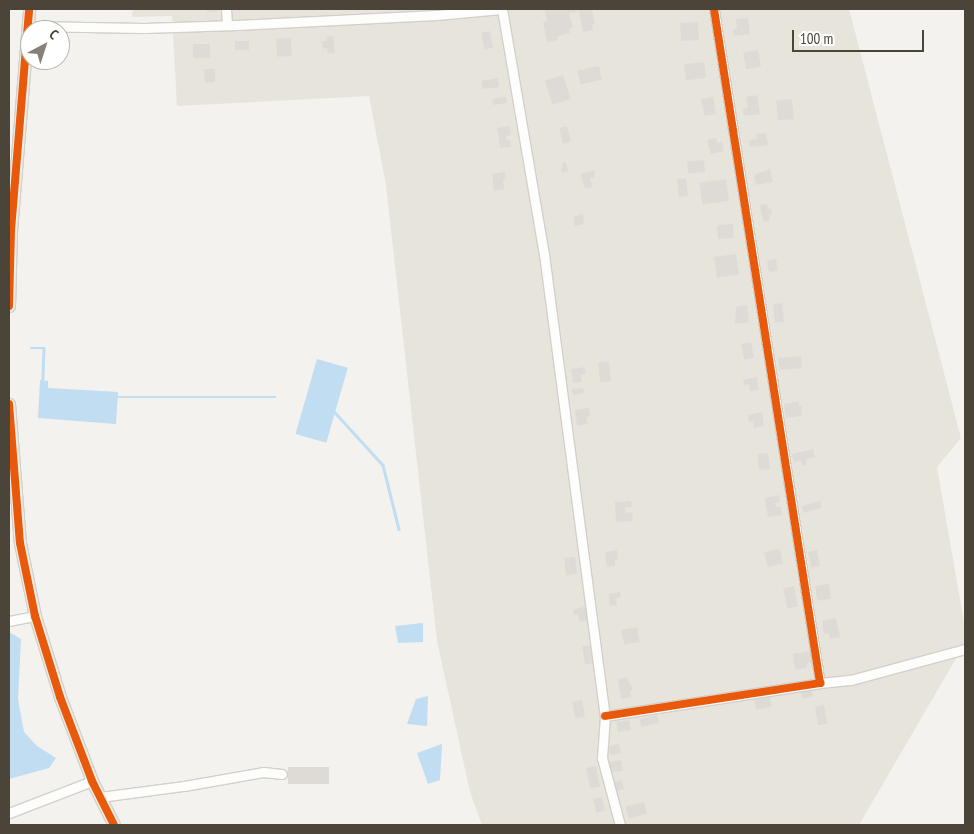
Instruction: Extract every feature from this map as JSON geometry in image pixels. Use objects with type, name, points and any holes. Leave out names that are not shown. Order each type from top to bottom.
[{"type":"main road","points":[[9,306],[11,230],[24,70]]},
{"type":"main road","points":[[9,404],[20,543],[35,616],[60,697],[92,781],[114,825]]},
{"type":"street","points":[[226,9],[227,25]]},
{"type":"street","points":[[70,27],[144,28],[227,25],[436,15],[502,9],[544,254],[606,716],[602,758],[620,825]]},
{"type":"street","points":[[714,9],[820,682]]},
{"type":"street","points":[[9,621],[35,616]]},
{"type":"street","points":[[606,716],[820,682],[851,680],[965,649]]},
{"type":"street","points":[[100,797],[184,786],[263,772],[282,774]]},
{"type":"street","points":[[9,814],[92,781]]},
{"type":"shaded area","points":[[133,9],[849,9],[961,438],[937,467],[965,628],[965,643],[859,825],[482,825],[470,792],[437,641],[386,185],[369,96],[177,106],[172,16],[132,17]]},
{"type":"water","points":[[317,359],[348,368],[326,443],[296,434]]},
{"type":"water","points":[[40,380],[48,381],[48,388],[118,392],[116,424],[38,418]]},
{"type":"water","points":[[423,623],[423,642],[398,643],[395,626]]},
{"type":"water","points":[[9,632],[21,639],[18,699],[24,732],[37,746],[56,758],[49,768],[9,779]]},
{"type":"water","points":[[428,696],[427,726],[407,724],[416,699]]},
{"type":"water","points":[[442,744],[440,780],[428,784],[417,753]]},
{"type":"building","points":[[207,9],[218,9],[218,11],[207,12]]},
{"type":"building","points":[[545,9],[592,9],[595,24],[592,25],[593,30],[583,32],[579,11],[569,13],[573,28],[569,29],[570,33],[557,36],[558,40],[547,42],[543,22],[547,21]]},
{"type":"building","points":[[748,18],[750,34],[734,36],[733,29],[737,29],[736,19]]},
{"type":"building","points":[[698,22],[699,40],[681,41],[680,23]]},
{"type":"building","points":[[490,31],[493,48],[484,49],[481,33]]},
{"type":"building","points":[[333,36],[335,53],[328,54],[327,48],[323,49],[322,41],[327,41],[326,37]]},
{"type":"building","points":[[291,38],[292,56],[277,57],[276,39]]},
{"type":"building","points":[[235,41],[249,41],[249,50],[235,50]]},
{"type":"building","points":[[193,44],[210,44],[210,58],[193,58]]},
{"type":"building","points":[[758,50],[761,67],[746,69],[743,53]]},
{"type":"building","points":[[704,62],[706,78],[686,80],[684,64]]},
{"type":"building","points":[[599,66],[602,80],[580,84],[577,71]]},
{"type":"building","points":[[204,69],[215,69],[215,82],[205,83]]},
{"type":"building","points":[[563,75],[571,99],[553,105],[545,81]]},
{"type":"building","points":[[498,78],[499,87],[483,89],[481,81]]},
{"type":"building","points":[[757,95],[760,114],[744,116],[743,109],[748,108],[746,97]]},
{"type":"building","points":[[506,97],[507,103],[493,105],[492,99]]},
{"type":"building","points":[[713,97],[716,114],[704,116],[701,99]]},
{"type":"building","points":[[792,99],[794,119],[778,121],[776,101]]},
{"type":"building","points":[[510,126],[511,135],[506,136],[507,140],[510,140],[511,147],[500,148],[497,128]]},
{"type":"building","points":[[567,126],[571,142],[563,143],[559,128]]},
{"type":"building","points":[[766,133],[768,145],[750,147],[749,140],[757,139],[756,134]]},
{"type":"building","points":[[716,138],[718,143],[722,142],[724,151],[711,154],[707,140]]},
{"type":"building","points":[[704,160],[705,172],[688,173],[687,161]]},
{"type":"building","points":[[566,162],[568,171],[562,173],[562,163]]},
{"type":"building","points":[[770,169],[773,182],[756,185],[754,175]]},
{"type":"building","points":[[594,170],[595,177],[590,179],[593,187],[585,189],[581,174]]},
{"type":"building","points":[[505,172],[506,179],[503,180],[504,189],[494,191],[492,174]]},
{"type":"building","points":[[686,178],[688,196],[679,197],[677,179]]},
{"type":"building","points":[[726,179],[729,201],[702,205],[699,183]]},
{"type":"building","points":[[767,204],[768,209],[771,208],[772,214],[769,215],[770,220],[763,222],[760,205]]},
{"type":"building","points":[[583,214],[584,224],[575,226],[573,217]]},
{"type":"building","points":[[733,224],[734,238],[718,239],[717,225]]},
{"type":"building","points":[[736,254],[739,275],[717,278],[714,257]]},
{"type":"building","points":[[776,259],[778,271],[769,272],[767,260]]},
{"type":"building","points":[[782,303],[784,322],[775,323],[773,304]]},
{"type":"building","points":[[747,305],[749,322],[735,324],[736,307]]},
{"type":"building","points":[[751,342],[754,358],[744,360],[741,344]]},
{"type":"building","points":[[801,356],[802,368],[779,370],[778,358]]},
{"type":"building","points":[[609,361],[611,381],[600,382],[598,362]]},
{"type":"building","points":[[585,367],[586,374],[581,375],[582,382],[573,383],[571,369]]},
{"type":"building","points":[[757,377],[759,390],[750,391],[749,384],[744,385],[743,380]]},
{"type":"building","points":[[583,388],[584,393],[573,395],[572,389]]},
{"type":"building","points":[[799,401],[799,406],[802,405],[801,416],[786,418],[784,404]]},
{"type":"building","points":[[589,408],[590,416],[586,417],[588,424],[577,426],[575,410]]},
{"type":"building","points":[[762,412],[764,426],[754,428],[753,421],[749,422],[748,415]]},
{"type":"building","points":[[813,449],[815,457],[806,460],[807,464],[802,466],[801,461],[794,462],[792,454]]},
{"type":"building","points":[[768,453],[770,469],[759,470],[757,454]]},
{"type":"building","points":[[779,495],[780,502],[775,503],[776,507],[781,507],[782,515],[768,517],[765,498]]},
{"type":"building","points":[[631,501],[632,507],[625,507],[625,513],[632,512],[633,521],[616,522],[615,502]]},
{"type":"building","points":[[820,501],[822,508],[804,513],[802,506]]},
{"type":"building","points":[[780,549],[783,564],[767,567],[764,552]]},
{"type":"building","points":[[617,550],[618,560],[615,560],[615,566],[607,567],[605,552]]},
{"type":"building","points":[[817,550],[820,566],[811,567],[808,552]]},
{"type":"building","points":[[575,557],[577,574],[566,575],[564,558]]},
{"type":"building","points":[[829,584],[831,599],[817,601],[815,586]]},
{"type":"building","points":[[794,586],[798,607],[787,609],[783,588]]},
{"type":"building","points":[[620,592],[621,597],[616,598],[617,605],[610,606],[609,594]]},
{"type":"building","points":[[587,606],[589,621],[579,622],[578,614],[573,615],[573,610]]},
{"type":"building","points":[[836,618],[840,637],[830,639],[829,633],[824,634],[822,621]]},
{"type":"building","points":[[637,627],[640,642],[624,645],[621,630]]},
{"type":"building","points":[[592,645],[595,663],[585,664],[582,647]]},
{"type":"building","points":[[810,651],[812,662],[807,663],[807,668],[795,670],[793,654]]},
{"type":"building","points":[[627,677],[633,690],[630,690],[631,697],[621,699],[618,679]]},
{"type":"building","points":[[811,689],[813,696],[802,699],[801,691]]},
{"type":"building","points":[[770,697],[772,707],[756,710],[754,700]]},
{"type":"building","points":[[582,700],[585,717],[575,718],[572,702]]},
{"type":"building","points":[[824,705],[827,724],[818,725],[815,706]]},
{"type":"building","points":[[657,715],[659,723],[641,727],[640,719]]},
{"type":"building","points":[[629,720],[631,730],[618,732],[616,722]]},
{"type":"building","points":[[619,744],[621,753],[610,755],[608,746]]},
{"type":"building","points":[[621,760],[623,771],[609,773],[607,762]]},
{"type":"building","points":[[596,766],[600,787],[590,789],[586,768]]},
{"type":"building","points":[[288,767],[329,767],[329,784],[288,784]]},
{"type":"building","points":[[621,780],[624,788],[616,792],[613,783]]},
{"type":"building","points":[[602,797],[605,811],[596,813],[593,799]]},
{"type":"building","points":[[644,802],[647,814],[628,818],[626,807]]},
{"type":"waterway","points":[[31,348],[44,348],[43,383]]},
{"type":"waterway","points":[[116,397],[275,397]]},
{"type":"waterway","points":[[331,408],[383,465],[399,529]]},
{"type":"cycle path","points":[[9,306],[11,230],[29,9]]},
{"type":"cycle path","points":[[605,716],[820,683],[714,9]]},
{"type":"cycle path","points":[[9,404],[20,543],[35,616],[60,697],[92,781],[114,825]]}]
